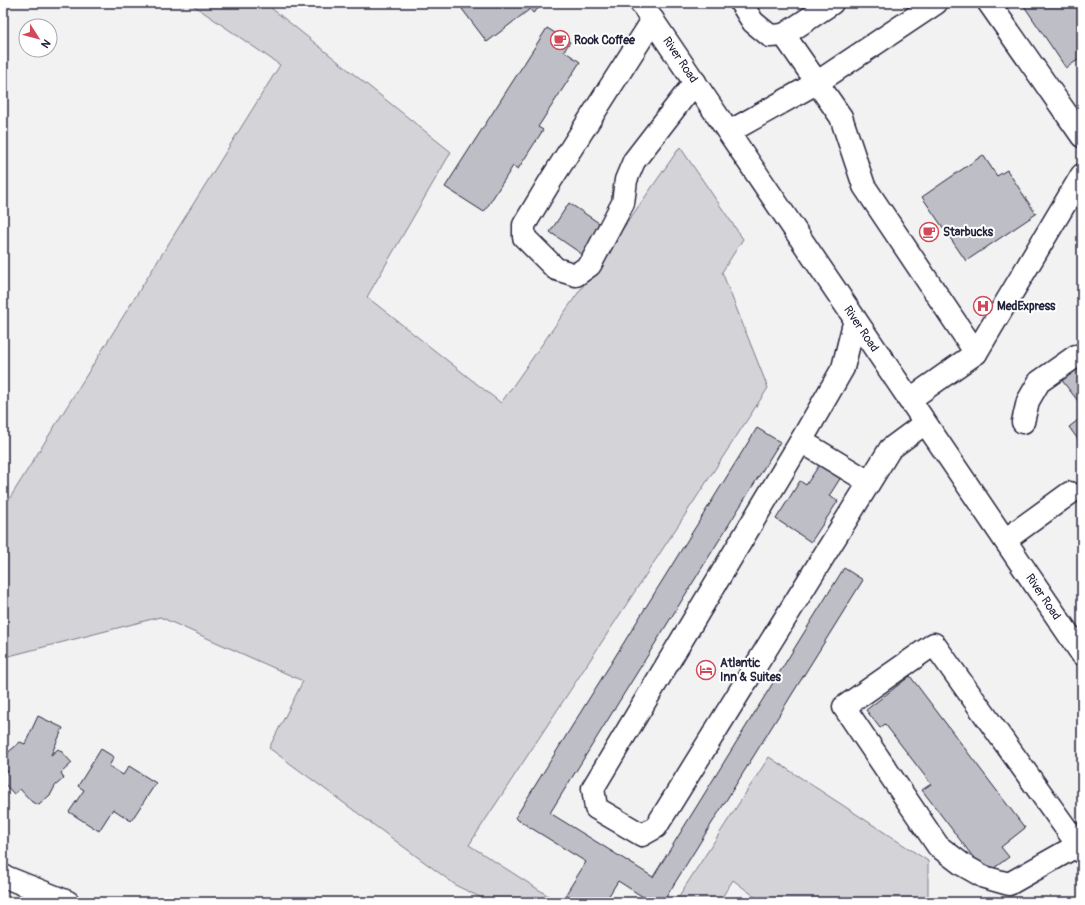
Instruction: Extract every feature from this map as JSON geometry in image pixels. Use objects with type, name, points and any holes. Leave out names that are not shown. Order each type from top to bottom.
[{"type":"main road","points":[[741,3],[753,22],[770,36],[784,35],[832,3]]},
{"type":"main road","points":[[729,132],[818,82],[936,3]]},
{"type":"main road","points":[[989,3],[1082,136]]},
{"type":"main road","points":[[647,11],[524,226],[524,237],[556,269],[576,275],[590,265],[623,203],[626,180],[634,161],[695,82]]},
{"type":"main road","name":"River Road","points":[[647,11],[1082,654]]},
{"type":"main road","points":[[784,35],[841,117],[864,186],[976,352]]},
{"type":"main road","points":[[909,400],[976,352],[1082,175]]},
{"type":"main road","points":[[855,319],[843,368],[801,441],[593,788],[596,808],[642,836],[656,827],[890,449],[926,423]]},
{"type":"main road","points":[[1023,422],[1028,401],[1039,382],[1076,356]]},
{"type":"main road","points":[[801,441],[869,482]]},
{"type":"main road","points":[[1005,540],[1070,493]]},
{"type":"main road","points":[[934,644],[1080,846],[1009,884],[984,877],[963,865],[938,846],[844,707],[934,644]]},
{"type":"main road","points":[[3,876],[68,902]]},
{"type":"shaded area","points":[[190,3],[265,3],[451,152],[367,297],[501,403],[680,147],[743,239],[722,272],[768,388],[469,845],[558,902],[490,902],[457,886],[269,748],[303,681],[160,617],[9,656],[3,653],[3,509],[280,65]]},
{"type":"shaded area","points":[[769,757],[928,861],[928,902],[762,902],[733,880],[719,902],[675,902]]},
{"type":"building","points":[[470,3],[545,3],[533,13],[530,9],[487,42],[462,9]]},
{"type":"building","points":[[1022,3],[1082,3],[1082,57],[1066,68]]},
{"type":"building","points":[[547,28],[570,42],[564,51],[580,62],[538,127],[543,130],[518,169],[513,166],[484,212],[445,187]]},
{"type":"building","points":[[983,155],[997,176],[1007,170],[1036,214],[966,261],[922,197]]},
{"type":"building","points":[[569,203],[605,227],[586,257],[550,232]]},
{"type":"building","points":[[1082,361],[1082,406],[1060,378]]},
{"type":"building","points":[[1082,417],[1082,445],[1069,427]]},
{"type":"building","points":[[757,428],[780,442],[550,813],[653,877],[844,568],[863,580],[663,902],[651,902],[618,881],[605,902],[580,902],[566,894],[586,862],[515,818]]},
{"type":"building","points":[[820,464],[841,477],[829,496],[838,501],[811,542],[776,519],[800,481],[806,485]]},
{"type":"building","points":[[910,676],[1025,828],[1001,847],[1009,857],[986,874],[922,790],[931,784],[885,724],[880,728],[866,710]]},
{"type":"building","points":[[38,716],[63,728],[51,755],[58,749],[72,763],[61,773],[64,778],[55,786],[51,794],[39,805],[32,802],[20,789],[14,794],[3,782],[3,776],[8,772],[3,767],[3,757],[20,742],[25,744]]},
{"type":"building","points":[[101,749],[114,757],[109,766],[123,775],[129,766],[156,783],[131,821],[113,809],[99,831],[69,812],[84,790],[78,786]]},
{"type":"place","name":"Rook Coffee","points":[[560,40]]},
{"type":"place","name":"Starbucks","points":[[929,232]]},
{"type":"place","name":"MedExpress","points":[[983,306]]},
{"type":"place","name":"Atlantic Inn & Suites","points":[[706,670]]}]
